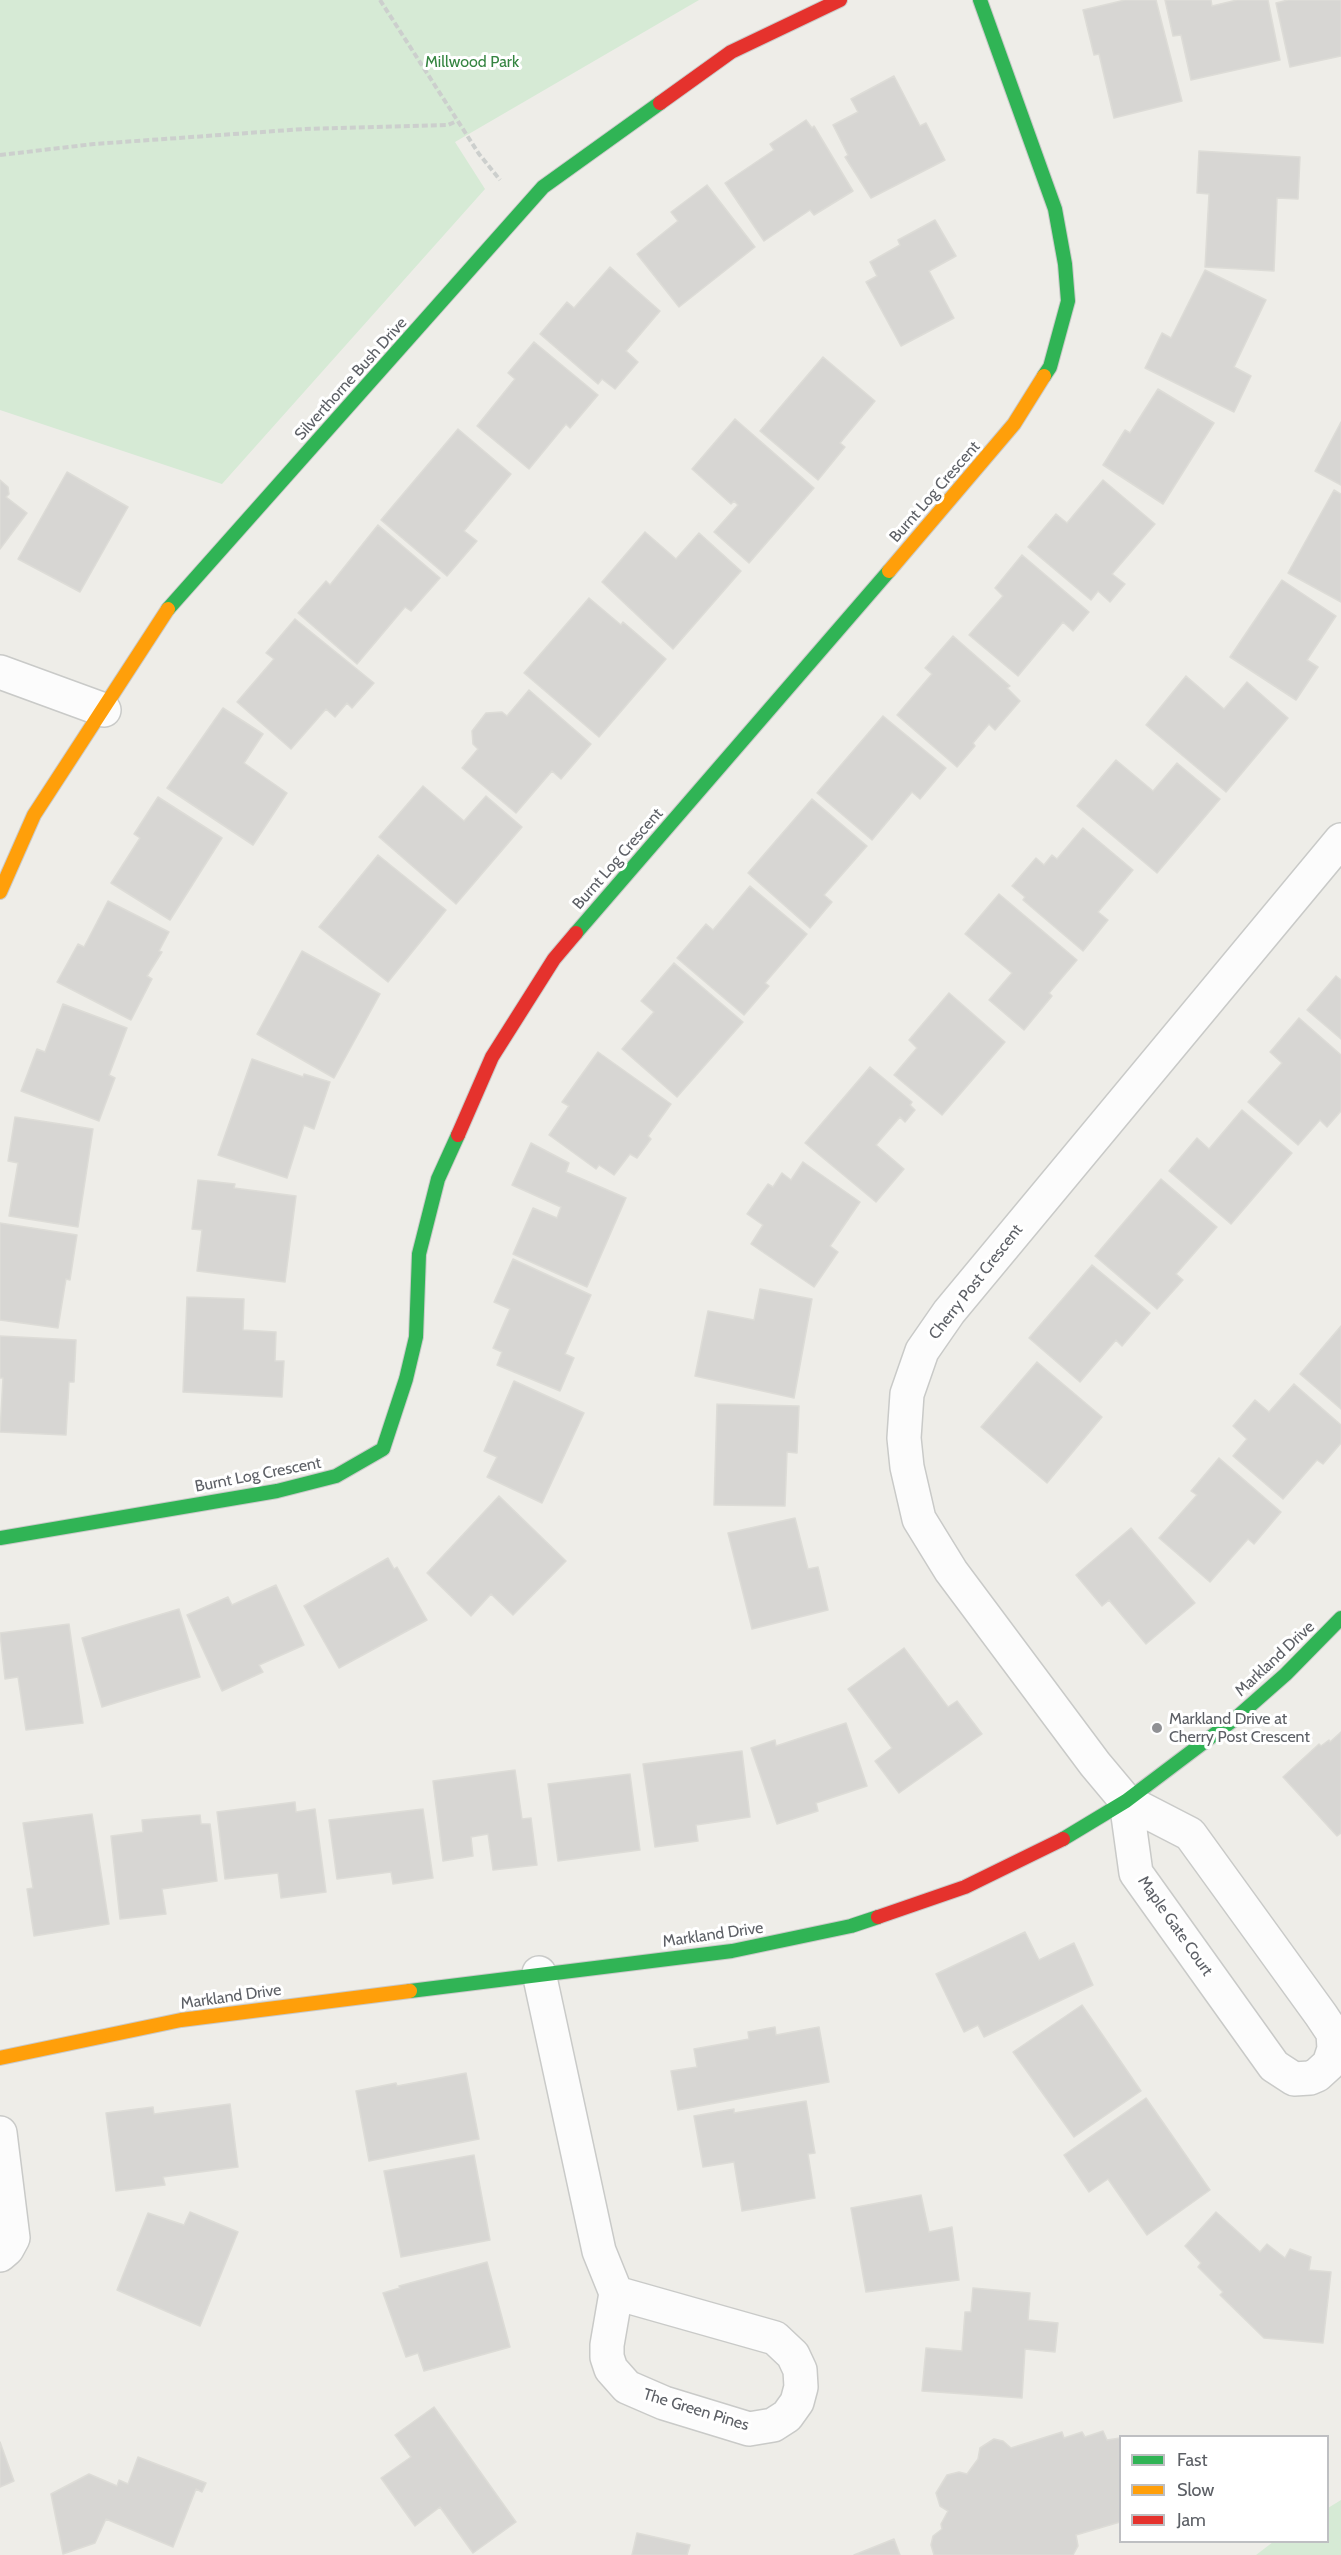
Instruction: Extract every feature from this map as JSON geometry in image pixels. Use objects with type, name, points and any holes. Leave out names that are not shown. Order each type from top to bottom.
[{"type":"street","name":"Silverthorne Bush Drive","points":[[0,892],[34,815],[166,612],[523,208],[543,187],[731,52],[840,0]]},
{"type":"street","name":"Burnt Log Crescent","points":[[0,1538],[277,1491],[336,1476],[383,1449],[406,1379],[416,1337],[419,1254],[438,1179],[492,1057],[554,958],[984,461],[1014,424],[1050,367],[1068,302],[1065,264],[1057,220],[980,0]]},
{"type":"street","points":[[0,672],[104,710]]},
{"type":"street","name":"Cherry Post Crescent","points":[[1126,1801],[1095,1764],[951,1570],[919,1519],[904,1438],[907,1394],[922,1352],[949,1312],[1341,840]]},
{"type":"street","name":"Markland Drive","points":[[0,2058],[181,2020],[539,1973],[732,1951],[851,1926],[909,1908],[1002,1870],[1074,1833],[1126,1801],[1236,1718],[1286,1674],[1341,1618]]},
{"type":"street","name":"Maple Gate Court","points":[[1126,1801],[1191,1834],[1321,2015],[1333,2033],[1335,2049],[1329,2064],[1317,2075],[1294,2079],[1274,2066],[1136,1873],[1126,1801]]},
{"type":"street","points":[[539,1973],[599,2251],[616,2293]]},
{"type":"street","points":[[0,2133],[13,2227],[10,2243],[0,2254]]},
{"type":"street","name":"The Green Pines","points":[[616,2293],[775,2338],[793,2355],[800,2370],[801,2386],[797,2402],[787,2416],[773,2425],[749,2429],[664,2403],[627,2387],[611,2368],[607,2357],[606,2345],[616,2293]]},
{"type":"path","points":[[380,0],[479,154],[523,208]]},
{"type":"path","points":[[0,155],[94,144],[304,129],[448,125],[457,121]]},
{"type":"green space","name":"Millwood Park","points":[[0,0],[699,0],[455,142],[485,189],[222,484],[0,410]]},
{"type":"green space","points":[[1341,2500],[1341,2555],[1256,2555],[1272,2543],[1329,2543],[1329,2507]]},
{"type":"building","points":[[1125,0],[1156,0],[1182,101],[1114,118],[1099,54],[1094,55],[1083,10]]},
{"type":"building","points":[[1165,0],[1211,0],[1212,6],[1237,0],[1268,0],[1280,60],[1191,80],[1181,35],[1173,36]]},
{"type":"building","points":[[1288,0],[1341,0],[1341,56],[1290,67],[1276,3]]},
{"type":"building","points":[[894,76],[920,126],[926,123],[945,160],[871,198],[845,157],[848,155],[833,125],[858,112],[851,99]]},
{"type":"building","points":[[806,120],[812,128],[814,126],[853,191],[814,215],[810,210],[764,241],[725,183],[774,150],[770,144]]},
{"type":"building","points":[[1199,151],[1300,157],[1298,199],[1277,198],[1274,271],[1205,267],[1209,194],[1197,193]]},
{"type":"building","points":[[707,185],[755,247],[679,307],[637,254],[678,221],[671,212]]},
{"type":"building","points":[[935,220],[956,256],[929,271],[954,318],[901,346],[866,282],[877,276],[870,262],[900,245],[898,240]]},
{"type":"building","points":[[610,267],[660,311],[626,351],[638,362],[615,389],[602,379],[598,384],[540,334],[567,302],[574,308]]},
{"type":"building","points":[[1205,270],[1266,300],[1234,367],[1251,376],[1234,412],[1145,368],[1162,333],[1171,338]]},
{"type":"building","points":[[534,342],[598,395],[570,428],[566,424],[529,469],[477,426],[515,379],[508,373]]},
{"type":"building","points":[[823,357],[875,401],[840,443],[845,447],[818,480],[760,431]]},
{"type":"building","points":[[1158,389],[1214,423],[1163,504],[1103,465],[1125,430],[1130,433]]},
{"type":"building","points":[[735,419],[814,488],[749,563],[714,532],[738,505],[734,501],[731,504],[692,469]]},
{"type":"building","points":[[1341,422],[1341,485],[1315,471]]},
{"type":"building","points":[[458,429],[511,474],[464,531],[477,541],[447,576],[381,520]]},
{"type":"building","points":[[67,472],[128,507],[80,592],[18,559]]},
{"type":"building","points":[[0,480],[8,487],[9,494],[6,497],[27,513],[0,549]]},
{"type":"building","points":[[1103,480],[1155,524],[1112,574],[1125,584],[1110,602],[1098,591],[1091,600],[1028,547],[1056,514],[1067,523]]},
{"type":"building","points":[[1334,490],[1341,494],[1341,602],[1288,573]]},
{"type":"building","points":[[378,525],[440,578],[411,611],[405,607],[357,664],[298,613],[326,581],[330,585]]},
{"type":"building","points":[[645,532],[676,559],[699,533],[741,571],[673,649],[602,582]]},
{"type":"building","points":[[1022,555],[1089,612],[1073,631],[1063,622],[1018,676],[969,635],[1003,596],[995,588]]},
{"type":"building","points":[[1282,580],[1336,616],[1307,660],[1318,667],[1296,700],[1230,657]]},
{"type":"building","points":[[589,598],[621,625],[623,622],[666,659],[599,737],[524,673]]},
{"type":"building","points":[[295,619],[374,683],[352,708],[347,703],[335,717],[326,709],[291,749],[237,702],[274,659],[266,653]]},
{"type":"building","points":[[953,636],[1010,686],[1007,688],[1020,701],[995,730],[989,724],[973,743],[975,746],[957,767],[897,715],[932,674],[925,668]]},
{"type":"building","points":[[1186,676],[1224,709],[1247,682],[1288,718],[1226,792],[1146,725]]},
{"type":"building","points":[[529,690],[591,744],[561,779],[552,771],[516,813],[462,768],[478,749],[473,744],[472,731],[486,713],[502,712],[507,716]]},
{"type":"building","points":[[223,708],[263,734],[244,763],[287,793],[253,845],[167,788]]},
{"type":"building","points":[[883,716],[946,768],[920,799],[912,792],[872,840],[817,793]]},
{"type":"building","points":[[1116,760],[1153,791],[1177,763],[1220,799],[1157,873],[1077,806]]},
{"type":"building","points":[[423,786],[464,821],[486,796],[522,827],[456,904],[379,837]]},
{"type":"building","points":[[158,797],[222,838],[170,920],[111,883],[140,838],[134,834]]},
{"type":"building","points":[[812,799],[867,846],[824,895],[832,902],[810,928],[748,873]]},
{"type":"building","points":[[1083,828],[1133,870],[1098,912],[1108,920],[1083,951],[1023,900],[1025,897],[1012,886],[1036,858],[1044,865],[1052,855],[1057,859]]},
{"type":"building","points":[[378,855],[446,910],[388,982],[319,927]]},
{"type":"building","points":[[750,886],[807,934],[765,983],[769,986],[744,1015],[677,958],[706,924],[713,930]]},
{"type":"building","points":[[999,894],[1077,960],[1049,993],[1052,996],[1024,1030],[989,1000],[1012,973],[965,934]]},
{"type":"building","points":[[108,901],[169,932],[159,951],[162,952],[147,976],[152,979],[131,1020],[57,982],[78,944],[84,947]]},
{"type":"building","points":[[302,951],[380,994],[334,1078],[257,1034]]},
{"type":"building","points":[[674,963],[743,1022],[677,1097],[622,1049],[654,1012],[641,1001]]},
{"type":"building","points":[[1336,976],[1341,980],[1341,1039],[1307,1010]]},
{"type":"building","points":[[949,993],[1005,1042],[942,1115],[894,1075],[917,1048],[909,1040]]},
{"type":"building","points":[[63,1004],[127,1028],[109,1075],[115,1078],[99,1121],[21,1091],[37,1049],[45,1052]]},
{"type":"building","points":[[1299,1018],[1341,1055],[1341,1111],[1327,1127],[1320,1120],[1298,1145],[1248,1102],[1282,1063],[1270,1052]]},
{"type":"building","points":[[598,1052],[671,1104],[648,1136],[651,1139],[637,1158],[630,1154],[614,1175],[599,1165],[596,1169],[549,1135],[569,1106],[562,1102]]},
{"type":"building","points":[[252,1059],[303,1077],[304,1074],[330,1082],[314,1129],[304,1125],[287,1178],[218,1155]]},
{"type":"building","points":[[870,1067],[912,1102],[910,1105],[915,1110],[905,1122],[900,1117],[876,1145],[904,1169],[876,1202],[805,1143]]},
{"type":"building","points":[[1242,1110],[1292,1153],[1231,1224],[1169,1171],[1197,1138],[1209,1149]]},
{"type":"building","points":[[15,1117],[93,1129],[78,1227],[9,1216],[18,1163],[8,1161]]},
{"type":"building","points":[[531,1143],[569,1163],[566,1172],[626,1198],[587,1287],[513,1254],[533,1208],[557,1218],[561,1207],[512,1185]]},
{"type":"building","points":[[803,1162],[860,1202],[830,1246],[838,1252],[814,1287],[751,1244],[763,1225],[747,1214],[768,1184],[773,1187],[782,1173],[791,1180]]},
{"type":"building","points":[[1161,1179],[1217,1227],[1176,1274],[1183,1280],[1157,1309],[1095,1256]]},
{"type":"building","points":[[198,1180],[235,1184],[234,1188],[296,1196],[285,1282],[197,1271],[202,1230],[192,1229]]},
{"type":"building","points":[[0,1223],[77,1235],[70,1280],[66,1279],[58,1328],[0,1320]]},
{"type":"building","points":[[513,1259],[591,1295],[565,1354],[574,1358],[560,1391],[497,1365],[502,1352],[493,1348],[510,1309],[494,1302]]},
{"type":"building","points":[[1092,1265],[1150,1313],[1122,1346],[1116,1340],[1080,1382],[1029,1338]]},
{"type":"building","points":[[760,1289],[812,1299],[794,1398],[695,1376],[708,1311],[754,1320]]},
{"type":"building","points":[[187,1297],[244,1299],[243,1330],[276,1332],[275,1361],[284,1361],[282,1397],[183,1392]]},
{"type":"building","points":[[1341,1326],[1341,1409],[1300,1374]]},
{"type":"building","points":[[0,1336],[76,1340],[74,1382],[69,1382],[66,1435],[0,1432],[3,1378],[0,1378]]},
{"type":"building","points":[[1037,1362],[1102,1417],[1047,1483],[981,1427]]},
{"type":"building","points":[[514,1381],[584,1413],[542,1503],[487,1477],[497,1457],[484,1451]]},
{"type":"building","points":[[1294,1384],[1341,1425],[1341,1443],[1323,1464],[1317,1460],[1283,1499],[1233,1456],[1247,1439],[1233,1426],[1255,1400],[1269,1412]]},
{"type":"building","points":[[717,1404],[799,1406],[797,1453],[787,1452],[785,1506],[714,1505]]},
{"type":"building","points":[[1219,1458],[1281,1512],[1254,1544],[1248,1539],[1210,1582],[1159,1538],[1197,1495],[1191,1491]]},
{"type":"building","points":[[499,1496],[566,1561],[513,1615],[491,1594],[471,1616],[427,1573]]},
{"type":"building","points":[[795,1518],[808,1569],[818,1567],[828,1610],[752,1629],[728,1533]]},
{"type":"building","points":[[1131,1528],[1195,1603],[1146,1644],[1109,1600],[1102,1606],[1076,1575]]},
{"type":"building","points":[[388,1558],[394,1569],[397,1567],[427,1620],[339,1668],[304,1606]]},
{"type":"building","points":[[276,1585],[304,1645],[259,1665],[263,1672],[222,1691],[187,1615],[228,1597],[232,1605]]},
{"type":"building","points":[[179,1609],[200,1677],[102,1707],[82,1638]]},
{"type":"building","points":[[69,1624],[83,1723],[26,1730],[18,1677],[5,1679],[0,1633]]},
{"type":"building","points":[[904,1648],[948,1707],[957,1701],[982,1734],[899,1793],[875,1761],[892,1748],[848,1689]]},
{"type":"building","points":[[846,1723],[867,1786],[816,1803],[818,1811],[777,1824],[751,1748],[775,1740],[776,1746]]},
{"type":"building","points":[[1341,1732],[1341,1833],[1337,1836],[1283,1777],[1319,1744],[1321,1746],[1329,1740],[1330,1742]]},
{"type":"building","points":[[742,1751],[750,1817],[696,1825],[698,1841],[655,1847],[643,1764]]},
{"type":"building","points":[[515,1770],[522,1819],[531,1818],[537,1865],[493,1870],[488,1834],[471,1837],[473,1856],[443,1861],[433,1781]]},
{"type":"building","points":[[630,1774],[640,1850],[558,1861],[548,1784]]},
{"type":"building","points":[[295,1802],[296,1812],[315,1809],[326,1892],[281,1898],[278,1873],[225,1879],[217,1812]]},
{"type":"building","points":[[423,1809],[433,1878],[393,1884],[391,1872],[337,1879],[329,1820]]},
{"type":"building","points":[[92,1814],[109,1924],[34,1936],[27,1889],[33,1888],[23,1823]]},
{"type":"building","points":[[200,1815],[201,1824],[210,1824],[217,1881],[162,1889],[166,1914],[120,1919],[111,1836],[143,1832],[142,1820]]},
{"type":"building","points":[[1025,1932],[1039,1960],[1074,1943],[1093,1985],[984,2037],[978,2025],[964,2032],[936,1974]]},
{"type":"building","points":[[1082,2005],[1141,2091],[1074,2137],[1013,2052]]},
{"type":"building","points":[[775,2027],[776,2035],[819,2027],[829,2082],[678,2110],[671,2071],[697,2067],[694,2049],[749,2039],[748,2032]]},
{"type":"building","points":[[466,2073],[479,2139],[369,2161],[356,2091]]},
{"type":"building","points":[[1146,2098],[1210,2190],[1147,2235],[1108,2179],[1089,2192],[1064,2155]]},
{"type":"building","points":[[806,2101],[815,2153],[808,2154],[815,2198],[742,2211],[734,2162],[703,2167],[694,2116],[734,2109],[734,2113]]},
{"type":"building","points":[[230,2104],[238,2167],[163,2177],[165,2185],[116,2191],[106,2113],[153,2107],[154,2114]]},
{"type":"building","points":[[474,2155],[490,2240],[401,2257],[384,2171]]},
{"type":"building","points":[[921,2195],[929,2232],[952,2227],[959,2280],[866,2292],[851,2208]]},
{"type":"building","points":[[190,2212],[238,2232],[200,2326],[117,2290],[148,2213],[184,2225]]},
{"type":"building","points":[[1216,2212],[1260,2252],[1267,2244],[1285,2258],[1290,2249],[1311,2257],[1309,2270],[1331,2272],[1323,2343],[1264,2338],[1220,2295],[1223,2292],[1198,2267],[1201,2263],[1185,2246]]},
{"type":"building","points":[[487,2262],[510,2347],[424,2371],[418,2353],[406,2357],[383,2293],[400,2288],[399,2286]]},
{"type":"building","points":[[973,2288],[1030,2293],[1028,2320],[1058,2323],[1055,2352],[1025,2349],[1022,2398],[922,2391],[926,2348],[962,2351],[965,2312],[971,2312]]},
{"type":"building","points":[[434,2407],[516,2522],[473,2553],[440,2507],[415,2526],[381,2478],[411,2457],[395,2435]]},
{"type":"building","points":[[1103,2431],[1107,2440],[1119,2438],[1119,2522],[1076,2535],[1078,2546],[1073,2555],[934,2555],[931,2545],[933,2536],[942,2529],[941,2524],[948,2511],[940,2506],[936,2493],[947,2475],[959,2472],[967,2474],[978,2459],[980,2448],[994,2439],[1003,2441],[1011,2448],[1062,2432],[1064,2438],[1082,2432],[1085,2437]]},
{"type":"building","points":[[0,2442],[14,2481],[0,2487]]},
{"type":"building","points":[[138,2457],[206,2483],[202,2492],[196,2489],[173,2547],[106,2519],[95,2543],[63,2554],[51,2494],[89,2474],[117,2486],[119,2480],[128,2484]]},
{"type":"building","points":[[637,2533],[690,2545],[687,2555],[632,2555]]},
{"type":"building","points":[[894,2539],[900,2555],[854,2555]]},
{"type":"traffic: fast","points":[[980,0],[1055,209],[1065,264],[1068,301],[1050,367],[1044,376]]},
{"type":"traffic: fast","points":[[168,609],[543,187],[660,103]]},
{"type":"traffic: fast","points":[[576,933],[889,571]]},
{"type":"traffic: fast","points":[[0,1538],[277,1491],[336,1476],[383,1449],[406,1379],[416,1337],[419,1254],[438,1179],[458,1135]]},
{"type":"traffic: fast","points":[[1063,1839],[1126,1801],[1236,1718],[1286,1674],[1341,1618]]},
{"type":"traffic: fast","points":[[410,1991],[732,1951],[851,1926],[878,1917]]},
{"type":"traffic: slow","points":[[889,571],[1014,424],[1044,376]]},
{"type":"traffic: slow","points":[[0,892],[34,815],[168,609]]},
{"type":"traffic: slow","points":[[0,2058],[181,2020],[410,1991]]},
{"type":"traffic: jam","points":[[660,103],[731,52],[840,0]]},
{"type":"traffic: jam","points":[[458,1135],[492,1057],[554,959],[576,933]]},
{"type":"traffic: jam","points":[[878,1917],[965,1887],[1063,1839]]},
{"type":"place","name":"Markland Drive at Cherry Post Crescent","points":[[1157,1728]]}]
